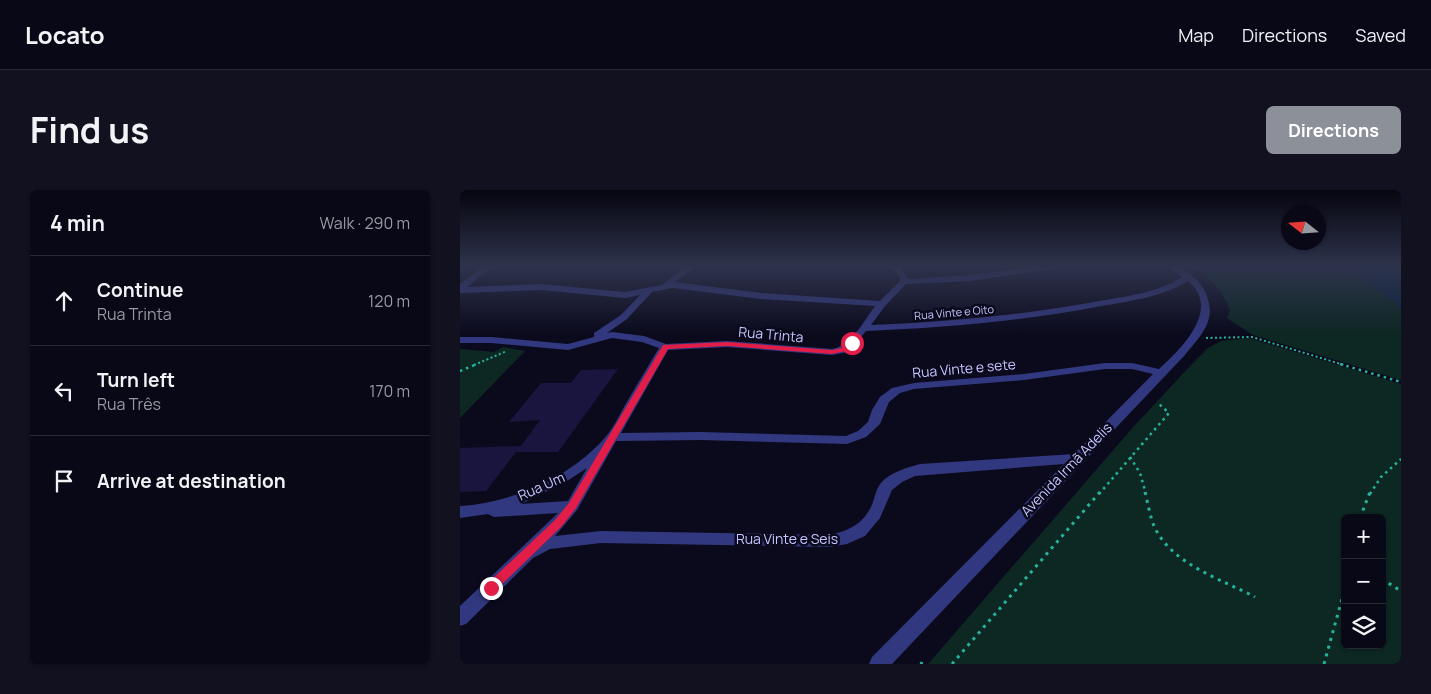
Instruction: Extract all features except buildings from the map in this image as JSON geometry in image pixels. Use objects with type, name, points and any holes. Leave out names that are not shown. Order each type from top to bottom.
[{"type":"street","points":[[563,289],[625,295],[657,289]]},
{"type":"street","points":[[712,289],[761,296],[882,304]]},
{"type":"street","points":[[866,328],[882,304],[897,289]]},
{"type":"street","name":"Rua Vinte e Oito","points":[[866,328],[989,321],[1067,311],[1165,289]]},
{"type":"street","name":"Avenida Irmã Adelis","points":[[879,664],[1152,380],[1162,373],[1192,339],[1203,322],[1204,306],[1199,289]]},
{"type":"street","points":[[592,339],[624,317],[648,292]]},
{"type":"street","name":"Rua Trinta","points":[[460,340],[568,347],[612,335],[644,340],[665,347],[727,344],[796,351],[832,352],[844,350],[866,328]]},
{"type":"street","points":[[460,618],[558,523],[572,506],[665,347]]},
{"type":"street","name":"Rua Vinte e sete","points":[[612,437],[700,436],[847,440],[862,434],[874,424],[878,410],[884,400],[896,390],[914,386],[1024,377],[1105,366],[1132,366],[1162,373]]},
{"type":"street","name":"Rua Um","points":[[460,512],[476,512],[529,494],[572,472],[612,437]]},
{"type":"street","name":"Rua Vinte e Seis","points":[[525,554],[548,543],[601,537],[829,541],[851,538],[863,530],[878,508],[886,488],[899,476],[913,471],[959,465],[1077,458]]},
{"type":"street","points":[[476,512],[572,506]]},
{"type":"path","points":[[1192,339],[1252,337],[1401,382]]},
{"type":"path","points":[[460,371],[511,349]]},
{"type":"path","points":[[952,664],[1169,413],[1159,404]]},
{"type":"path","points":[[1130,457],[1137,465],[1154,527],[1167,544],[1190,563],[1255,597]]},
{"type":"path","points":[[1361,514],[1379,479],[1392,465],[1401,459]]},
{"type":"path","points":[[1386,582],[1401,592]]},
{"type":"path","points":[[1324,664],[1341,602]]},
{"type":"green space","points":[[1218,289],[1379,289],[1401,308],[1401,380],[1253,335],[1227,318],[1230,311]]},
{"type":"green space","points":[[1249,338],[1401,384],[1401,664],[928,664],[1135,425],[1208,348],[1221,341]]},
{"type":"green space","points":[[503,347],[525,351],[460,418],[460,349],[494,352]]},
{"type":"water","points":[[1379,289],[1401,289],[1401,308]]},
{"type":"route","points":[[491,588],[558,523],[572,506],[665,347],[727,344],[796,351],[832,352],[844,350],[852,343]]}]
